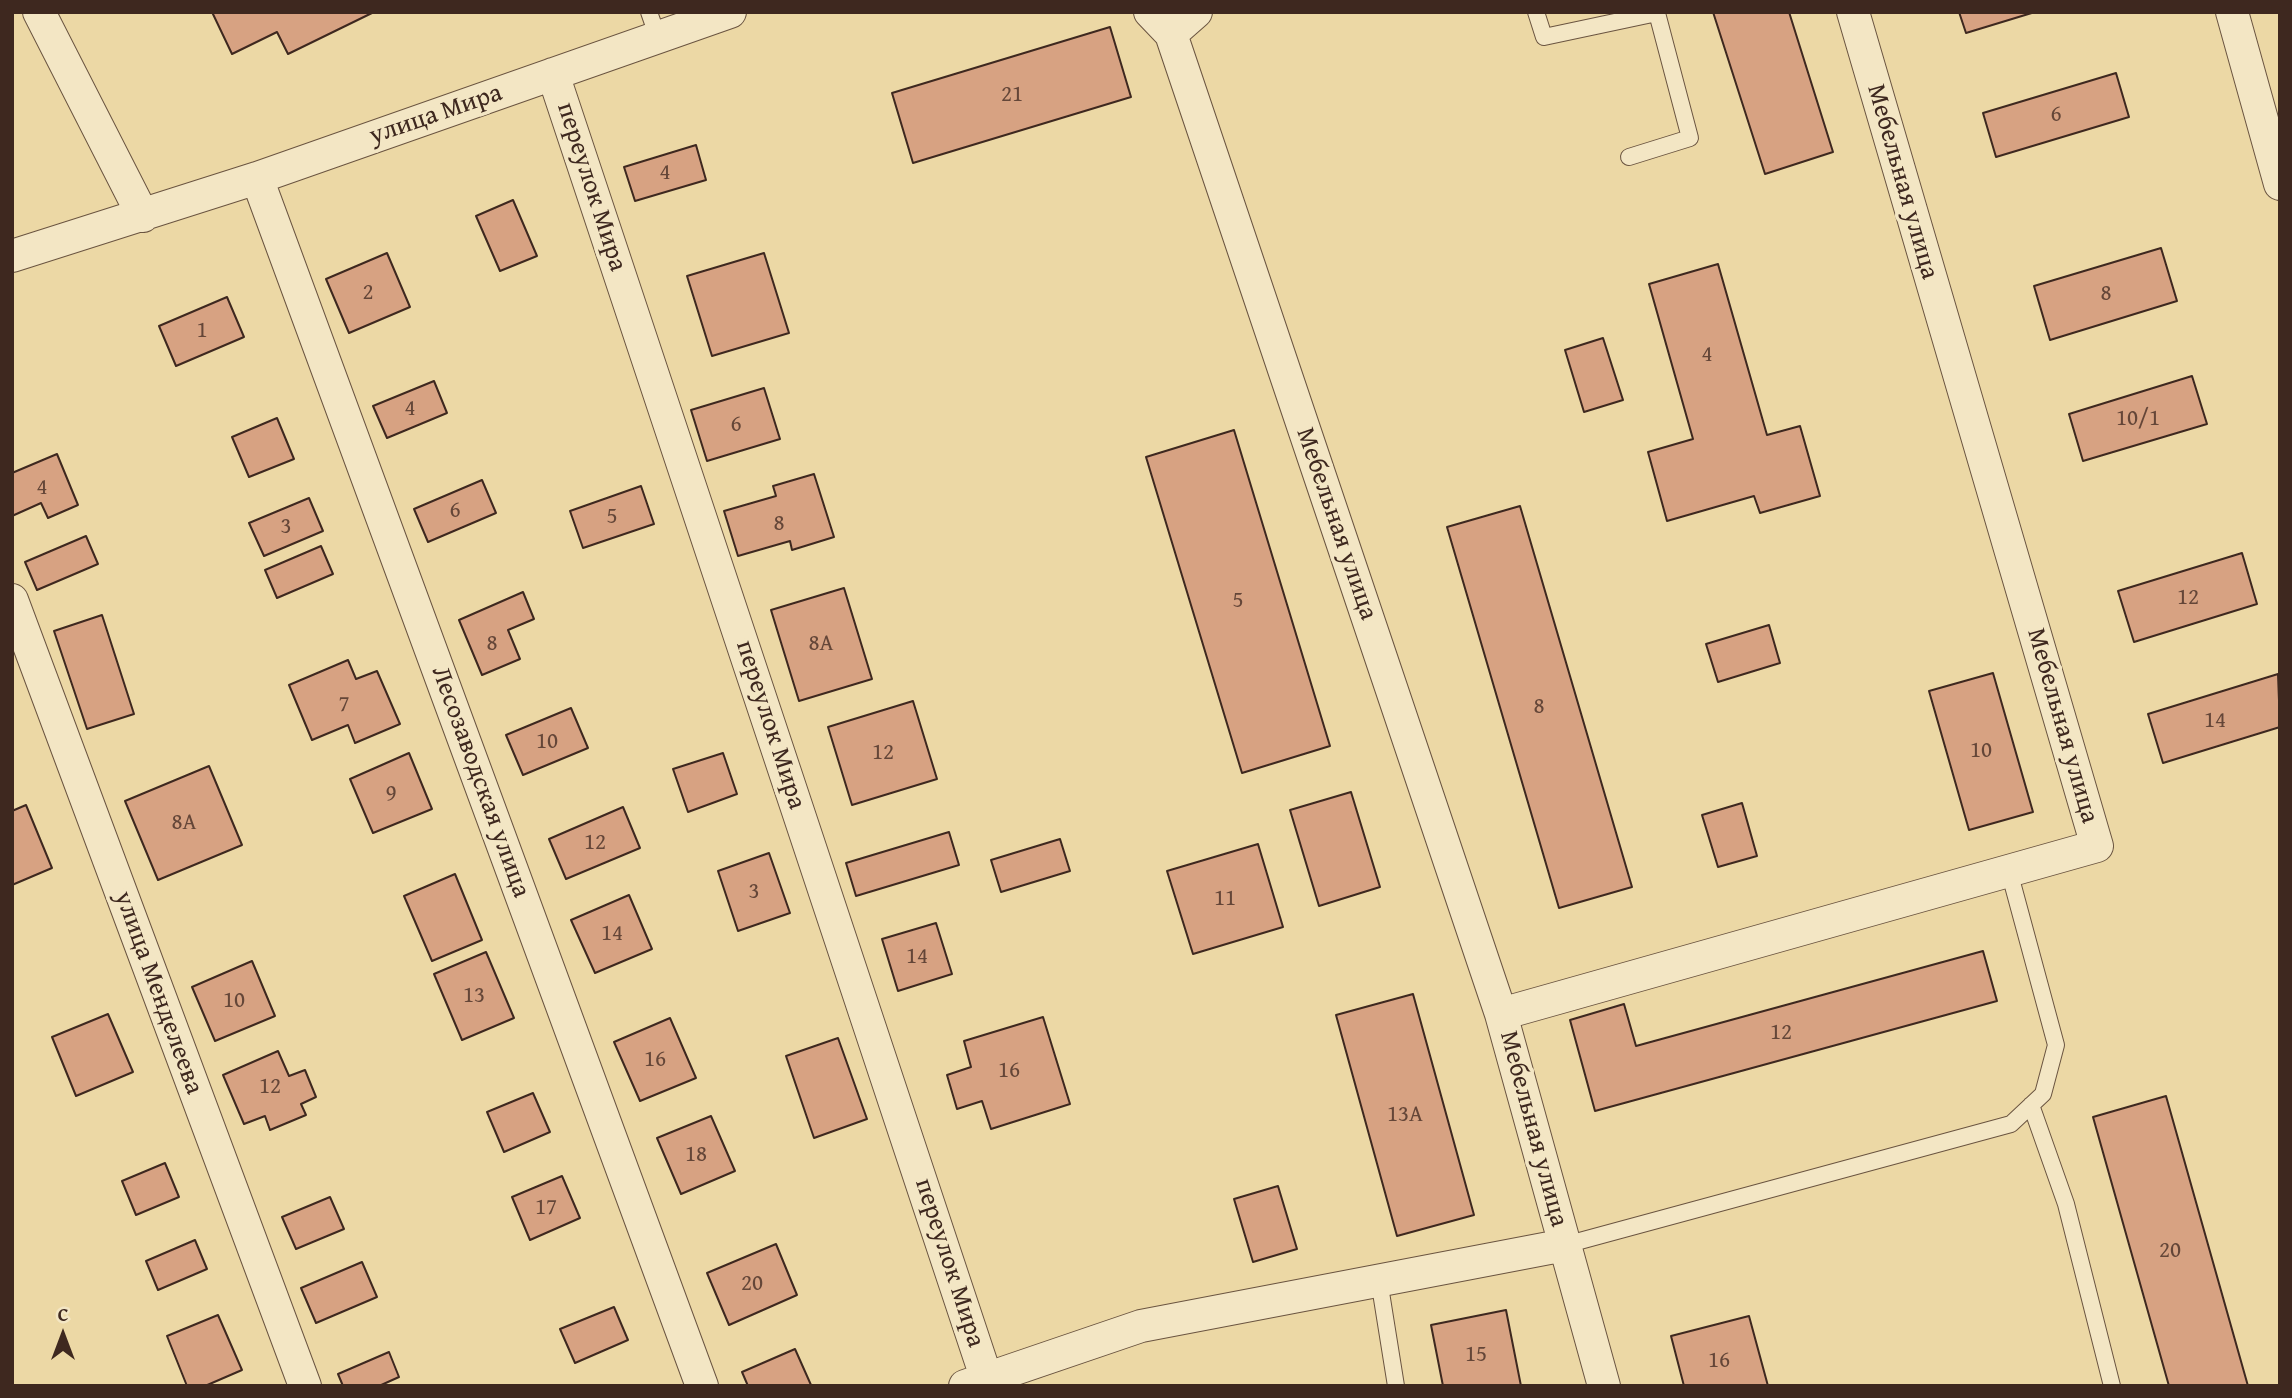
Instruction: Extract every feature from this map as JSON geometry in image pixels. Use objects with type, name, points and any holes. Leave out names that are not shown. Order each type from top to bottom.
[{"type":"street","points":[[39,12],[143,216]]},
{"type":"street","name":"улица Мира","points":[[12,256],[257,178],[553,74],[654,25],[730,12]]},
{"type":"street","points":[[1161,23],[1196,12]]},
{"type":"street","name":"Мебельная улица","points":[[1501,1014],[2097,846],[1853,12]]},
{"type":"street","points":[[2232,12],[2280,184]]},
{"type":"street","name":"Мебельная улица","points":[[1161,23],[1501,1014],[1604,1386]]},
{"type":"street","name":"переулок Мира","points":[[553,74],[976,1381]]},
{"type":"street","name":"Лесозаводская улица","points":[[257,178],[702,1386]]},
{"type":"street","name":"улица Менделеева","points":[[12,600],[305,1386]]},
{"type":"street","points":[[976,1381],[1141,1326],[1565,1244]]},
{"type":"lane","points":[[1536,12],[1544,37],[1657,13],[1690,138],[1629,157]]},
{"type":"lane","points":[[1565,1244],[2011,1124],[2043,1094],[2056,1045],[2009,870]]},
{"type":"lane","points":[[2031,1105],[2066,1204],[2112,1386]]},
{"type":"lane","points":[[1379,1280],[1396,1386]]},
{"type":"building","points":[[212,12],[374,12],[288,54],[277,32],[232,54]]},
{"type":"building","points":[[1713,12],[1789,12],[1833,152],[1765,174]]},
{"type":"building","points":[[1959,12],[2035,12],[1966,33]]},
{"type":"building","points":[[1110,27],[1131,97],[913,163],[892,93]]},
{"type":"building","points":[[2116,73],[2129,117],[1996,157],[1983,113]]},
{"type":"building","points":[[696,145],[706,180],[635,201],[624,167]]},
{"type":"building","points":[[513,200],[537,256],[500,271],[476,216]]},
{"type":"building","points":[[2161,248],[2177,301],[2050,340],[2034,286]]},
{"type":"building","points":[[387,253],[410,307],[349,333],[326,279]]},
{"type":"building","points":[[764,253],[789,333],[712,356],[687,276]]},
{"type":"building","points":[[1718,264],[1767,435],[1800,426],[1820,496],[1760,513],[1754,496],[1667,521],[1648,452],[1693,439],[1649,284]]},
{"type":"building","points":[[227,297],[244,337],[176,366],[159,326]]},
{"type":"building","points":[[1603,338],[1623,400],[1584,412],[1565,350]]},
{"type":"building","points":[[2192,376],[2207,424],[2083,461],[2069,414]]},
{"type":"building","points":[[434,381],[447,413],[387,438],[373,406]]},
{"type":"building","points":[[764,388],[780,439],[707,461],[691,410]]},
{"type":"building","points":[[277,418],[294,459],[249,477],[232,437]]},
{"type":"building","points":[[1234,430],[1330,746],[1242,773],[1146,457]]},
{"type":"building","points":[[57,454],[78,505],[48,518],[41,503],[12,516],[12,473]]},
{"type":"building","points":[[814,474],[834,537],[792,550],[790,541],[738,556],[724,511],[776,496],[773,486]]},
{"type":"building","points":[[482,480],[496,513],[428,542],[414,509]]},
{"type":"building","points":[[641,486],[654,524],[583,548],[570,511]]},
{"type":"building","points":[[309,498],[323,531],[264,556],[249,523]]},
{"type":"building","points":[[1520,506],[1632,887],[1559,908],[1447,527]]},
{"type":"building","points":[[86,536],[98,564],[37,590],[25,562]]},
{"type":"building","points":[[321,546],[333,574],[277,598],[265,570]]},
{"type":"building","points":[[2242,553],[2257,604],[2134,642],[2118,591]]},
{"type":"building","points":[[844,588],[872,679],[799,701],[771,610]]},
{"type":"building","points":[[523,592],[534,619],[508,630],[520,659],[482,675],[459,620]]},
{"type":"building","points":[[102,615],[134,714],[87,729],[54,631]]},
{"type":"building","points":[[1769,625],[1780,663],[1718,682],[1706,644]]},
{"type":"building","points":[[348,660],[356,679],[377,671],[400,724],[355,743],[348,725],[312,740],[289,685]]},
{"type":"building","points":[[1993,673],[2033,812],[1969,830],[1929,691]]},
{"type":"building","points":[[2278,674],[2280,727],[2163,763],[2148,714]]},
{"type":"building","points":[[913,701],[937,779],[852,805],[828,727]]},
{"type":"building","points":[[571,708],[588,748],[523,775],[506,735]]},
{"type":"building","points":[[409,753],[432,809],[373,833],[350,779]]},
{"type":"building","points":[[723,753],[737,794],[688,812],[673,769]]},
{"type":"building","points":[[209,766],[242,845],[158,880],[125,801]]},
{"type":"building","points":[[1351,792],[1380,887],[1319,906],[1290,810]]},
{"type":"building","points":[[1742,803],[1757,856],[1718,867],[1702,815]]},
{"type":"building","points":[[26,805],[52,868],[12,885],[12,811]]},
{"type":"building","points":[[623,807],[640,848],[566,879],[549,839]]},
{"type":"building","points":[[949,832],[959,865],[856,896],[846,863]]},
{"type":"building","points":[[1060,839],[1070,871],[1001,892],[991,860]]},
{"type":"building","points":[[1258,844],[1283,927],[1193,954],[1167,871]]},
{"type":"building","points":[[769,853],[790,913],[738,931],[718,871]]},
{"type":"building","points":[[455,874],[482,940],[432,961],[404,896]]},
{"type":"building","points":[[629,895],[652,949],[595,973],[571,920]]},
{"type":"building","points":[[936,923],[952,974],[898,991],[882,939]]},
{"type":"building","points":[[1983,951],[1997,1001],[1595,1111],[1570,1020],[1624,1004],[1636,1046]]},
{"type":"building","points":[[486,952],[514,1018],[462,1040],[434,974]]},
{"type":"building","points":[[252,961],[275,1016],[215,1041],[192,987]]},
{"type":"building","points":[[1413,994],[1474,1215],[1397,1236],[1336,1015]]},
{"type":"building","points":[[108,1014],[133,1072],[76,1096],[52,1037]]},
{"type":"building","points":[[1043,1017],[1070,1104],[991,1129],[982,1101],[957,1109],[947,1075],[971,1067],[964,1041]]},
{"type":"building","points":[[670,1018],[696,1078],[640,1101],[614,1042]]},
{"type":"building","points":[[838,1038],[867,1119],[814,1138],[786,1056]]},
{"type":"building","points":[[278,1051],[289,1076],[305,1070],[316,1097],[301,1104],[306,1115],[270,1130],[265,1116],[244,1124],[223,1075]]},
{"type":"building","points":[[533,1093],[550,1132],[504,1152],[487,1112]]},
{"type":"building","points":[[2166,1096],[2248,1386],[2169,1386],[2093,1117]]},
{"type":"building","points":[[711,1116],[735,1171],[681,1194],[657,1138]]},
{"type":"building","points":[[165,1163],[179,1197],[136,1215],[122,1181]]},
{"type":"building","points":[[562,1176],[580,1218],[530,1240],[512,1197]]},
{"type":"building","points":[[1278,1186],[1297,1249],[1253,1262],[1234,1199]]},
{"type":"building","points":[[330,1197],[344,1229],[296,1249],[282,1217]]},
{"type":"building","points":[[195,1240],[207,1269],[158,1290],[146,1261]]},
{"type":"building","points":[[776,1244],[797,1295],[729,1325],[707,1273]]},
{"type":"building","points":[[362,1262],[377,1297],[316,1323],[301,1288]]},
{"type":"building","points":[[614,1307],[628,1340],[575,1363],[560,1329]]},
{"type":"building","points":[[1506,1310],[1521,1386],[1443,1386],[1431,1325]]},
{"type":"building","points":[[218,1315],[242,1370],[205,1386],[187,1386],[167,1336]]},
{"type":"building","points":[[1749,1316],[1768,1386],[1684,1386],[1671,1336]]},
{"type":"building","points":[[795,1349],[811,1385],[748,1386],[742,1372]]},
{"type":"building","points":[[389,1352],[399,1377],[379,1386],[343,1386],[338,1374]]}]
